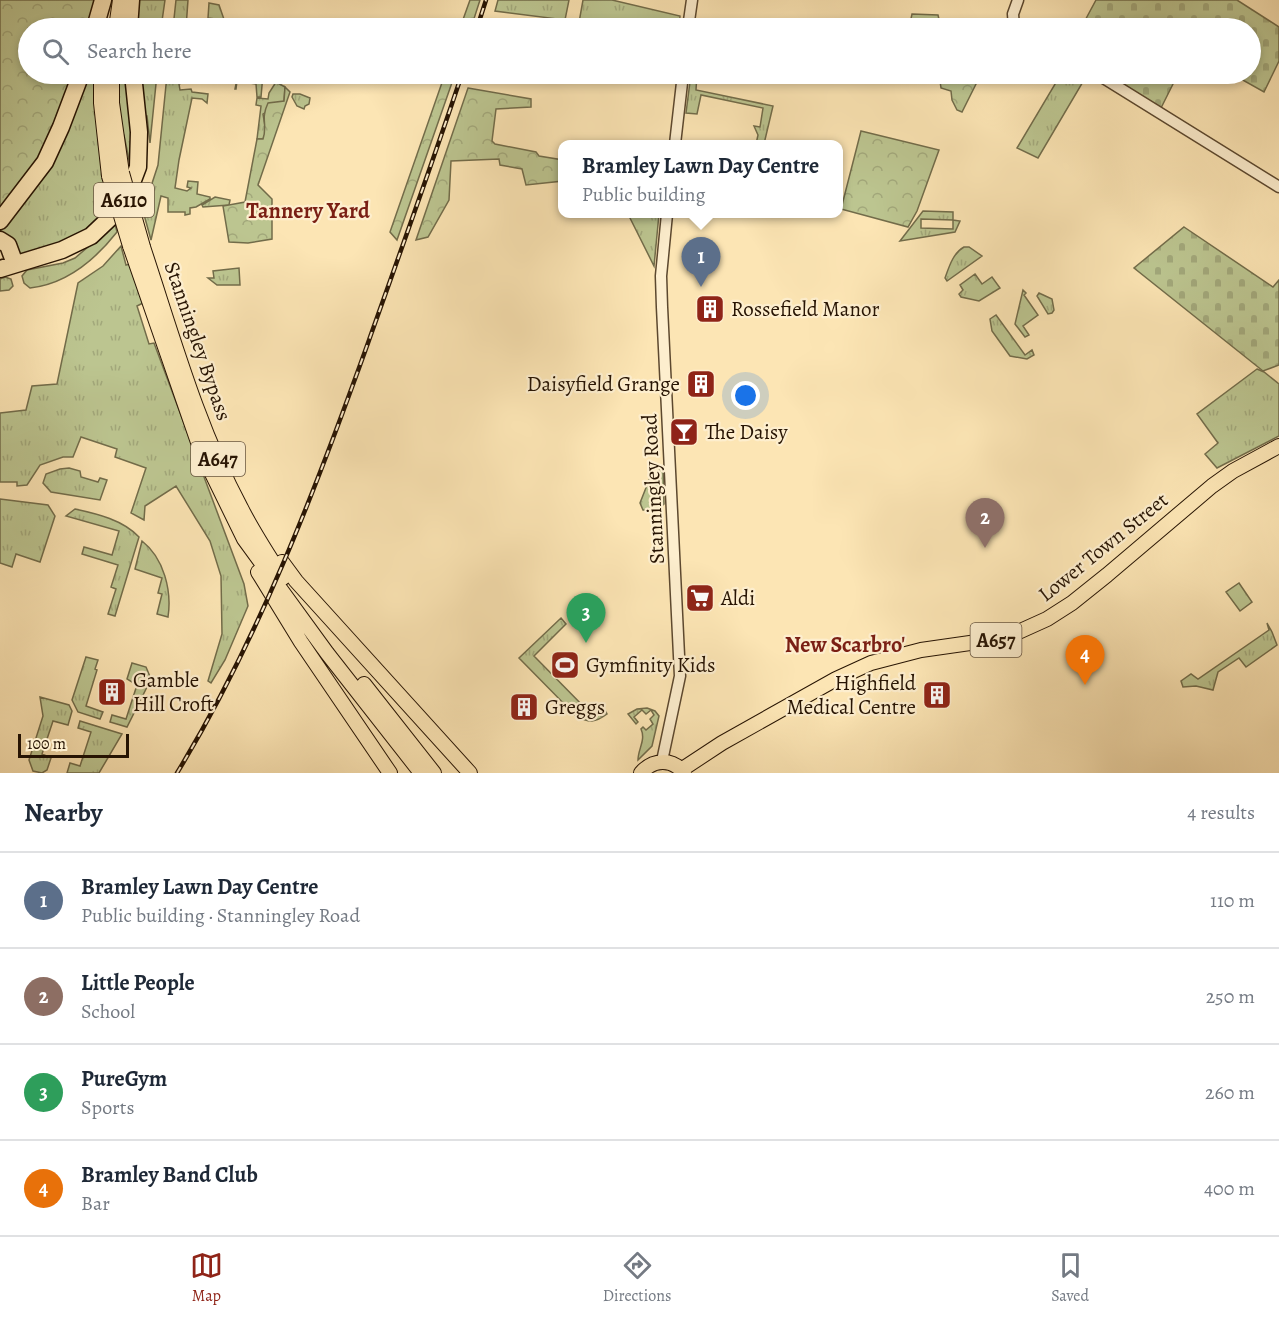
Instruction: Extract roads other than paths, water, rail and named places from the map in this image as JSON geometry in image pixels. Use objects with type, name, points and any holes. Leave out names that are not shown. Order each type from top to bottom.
[{"type":"highway","points":[[99,18],[105,0]]},
{"type":"highway","points":[[129,18],[130,0]]},
{"type":"highway","points":[[0,221],[45,162],[77,84]]},
{"type":"highway","name":"A6110","points":[[0,240],[9,245],[8,267],[62,250],[91,236],[110,219],[127,196],[138,167],[139,132],[134,84]]},
{"type":"main road","points":[[104,18],[105,0]]},
{"type":"main road","points":[[117,18],[120,0]]},
{"type":"main road","name":"Stanningley Bypass","points":[[101,84],[102,114],[116,175],[136,247],[201,451],[244,539],[327,653],[421,773]]},
{"type":"main road","name":"Stanningley Bypass","points":[[112,84],[116,175]]},
{"type":"main road","name":"Stanningley Bypass","points":[[136,247],[198,410],[241,508],[299,602],[434,773]]},
{"type":"main road","name":"Lower Town Street","points":[[682,771],[722,743],[836,679],[871,663],[921,650],[1005,638],[1047,619],[1101,580],[1212,486],[1233,471],[1279,446]]},
{"type":"main road","name":"A647","points":[[241,508],[296,581],[470,773]]},
{"type":"main road","name":"A647","points":[[244,539],[258,572],[300,642],[390,773]]},
{"type":"main road","points":[[641,773],[653,763],[663,761]]},
{"type":"main road","name":"A657","points":[[663,761],[676,765],[682,771]]},
{"type":"street","points":[[689,18],[692,0]]},
{"type":"street","points":[[1013,18],[1018,0]]},
{"type":"street","points":[[675,140],[682,84]]},
{"type":"street","points":[[1113,84],[1279,187]]},
{"type":"street","name":"Stanningley Road","points":[[663,761],[680,676],[662,307],[667,218]]},
{"type":"railway","points":[[480,18],[486,0]]},
{"type":"railway","points":[[177,773],[234,670],[306,508],[368,343],[459,84]]},
{"type":"place","name":"Bramley Lawn Day Centre","points":[[701,287]]},
{"type":"place","name":"Rossefield Manor","points":[[710,309]]},
{"type":"place","name":"Daisyfield Grange","points":[[701,384]]},
{"type":"place","name":"The Daisy","points":[[684,432]]},
{"type":"place","name":"Little People","points":[[985,548]]},
{"type":"place","name":"Aldi","points":[[700,598]]},
{"type":"place","name":"PureGym","points":[[586,643]]},
{"type":"place","name":"Gymfinity Kids","points":[[565,665]]},
{"type":"place","name":"Bramley Band Club","points":[[1085,685]]},
{"type":"place","name":"Gamble Hill Croft","points":[[112,692]]},
{"type":"place","name":"Highfield Medical Centre","points":[[937,695]]},
{"type":"place","name":"Greggs","points":[[524,707]]},
{"type":"district","name":"Tannery Yard","points":[[308,211]]},
{"type":"district","name":"New Scarbro'","points":[[845,645]]}]
